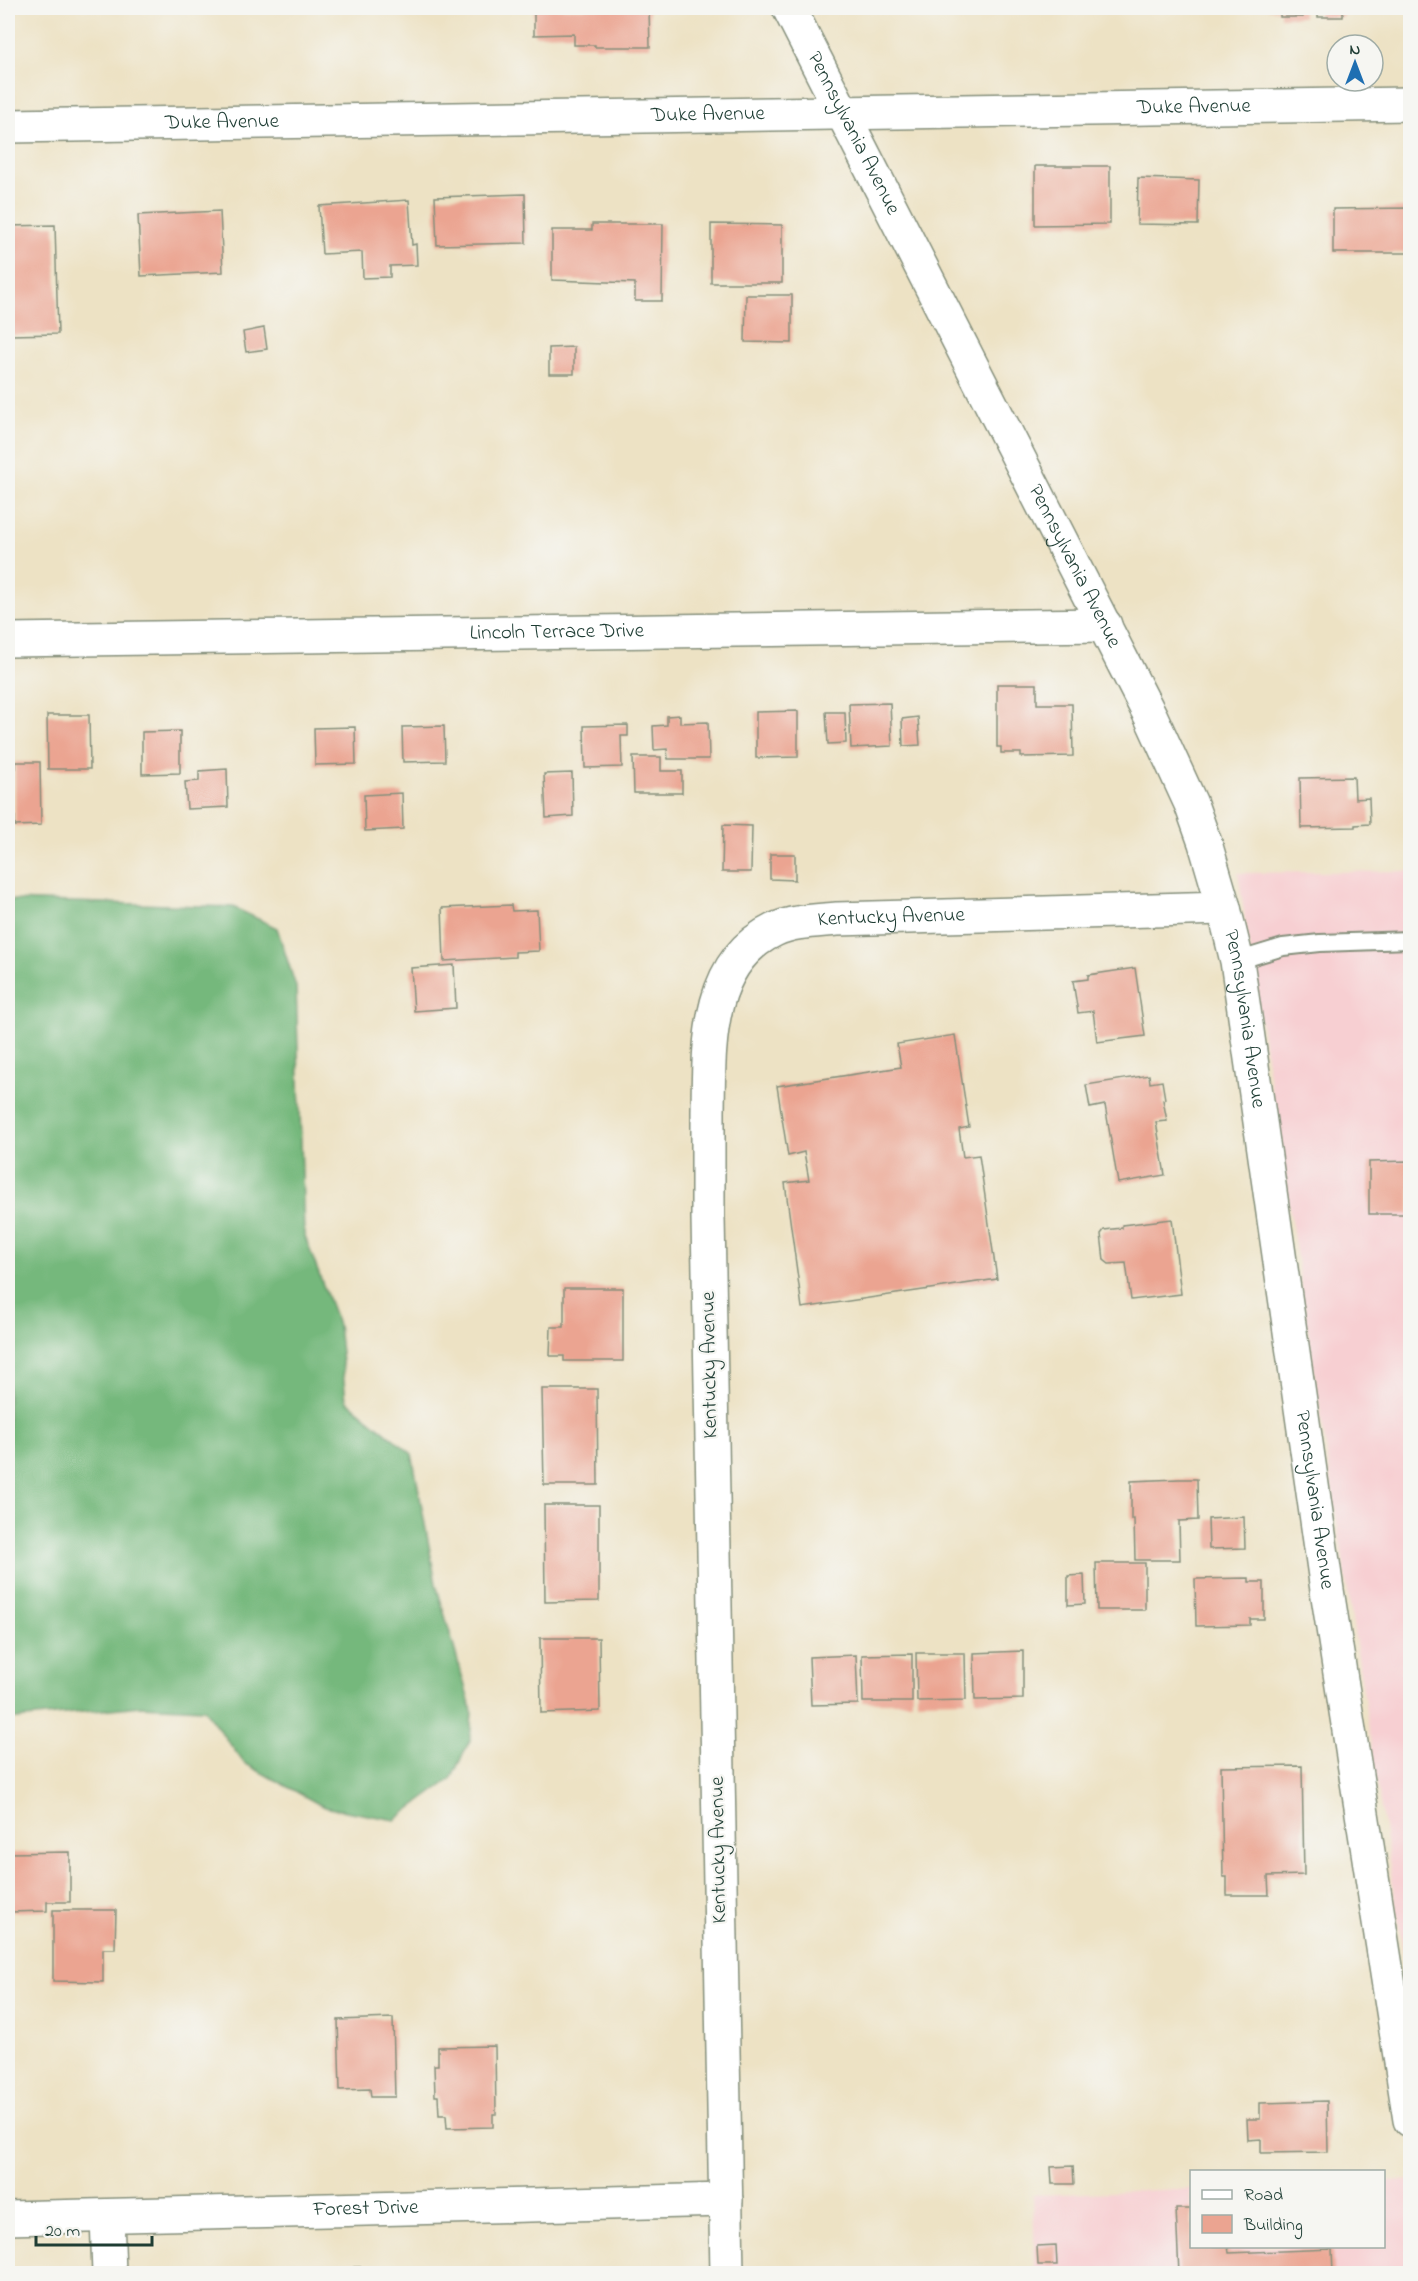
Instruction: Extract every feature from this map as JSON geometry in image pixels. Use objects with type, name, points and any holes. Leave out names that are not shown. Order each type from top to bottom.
[{"type":"street","name":"Pennsylvania Avenue","points":[[789,8],[1105,625],[1191,804],[1224,908],[1236,961],[1325,1578],[1410,2120]]},
{"type":"street","name":"Duke Avenue","points":[[8,126],[1410,104]]},
{"type":"street","name":"Lincoln Terrace Drive","points":[[8,640],[1105,625]]},
{"type":"street","name":"Kentucky Avenue","points":[[727,2274],[708,1217],[709,1053],[713,1016],[721,989],[732,968],[752,946],[774,930],[797,923],[837,919],[1224,908]]},
{"type":"street","name":"Forest Drive","points":[[8,2218],[726,2200]]},
{"type":"street","points":[[107,2216],[109,2274]]},
{"type":"lane","points":[[1236,961],[1284,947],[1320,943],[1410,940]]},
{"type":"shaded area","points":[[1410,871],[1410,1998],[1238,873]]},
{"type":"shaded area","points":[[1410,2180],[1410,2273],[1035,2273],[1033,2195],[1190,2189],[1190,2248],[1385,2248],[1385,2181]]},
{"type":"green space","points":[[8,900],[233,907],[277,928],[296,987],[304,1234],[338,1325],[346,1400],[412,1454],[436,1584],[472,1711],[470,1740],[451,1779],[395,1820],[324,1807],[244,1763],[204,1709],[140,1706],[8,1720]]},
{"type":"building","points":[[534,8],[649,8],[650,47],[574,45],[574,34],[534,35]]},
{"type":"building","points":[[1268,8],[1303,8],[1303,17],[1280,17],[1280,10]]},
{"type":"building","points":[[1318,8],[1343,8],[1343,17],[1318,17]]},
{"type":"building","points":[[1035,166],[1110,166],[1110,224],[1035,225]]},
{"type":"building","points":[[1138,178],[1199,180],[1198,225],[1137,224]]},
{"type":"building","points":[[525,194],[526,243],[437,245],[435,197]]},
{"type":"building","points":[[409,200],[412,245],[416,244],[417,265],[390,266],[390,277],[363,278],[362,252],[322,254],[319,206]]},
{"type":"building","points":[[1409,208],[1409,253],[1333,253],[1333,209]]},
{"type":"building","points":[[220,211],[223,272],[141,276],[138,215]]},
{"type":"building","points":[[592,224],[663,224],[662,301],[635,301],[635,283],[552,280],[552,230],[592,230]]},
{"type":"building","points":[[711,224],[782,225],[782,283],[711,283]]},
{"type":"building","points":[[55,225],[58,334],[10,335],[8,226]]},
{"type":"building","points":[[746,295],[792,295],[792,343],[745,342]]},
{"type":"building","points":[[264,328],[267,349],[246,352],[243,332]]},
{"type":"building","points":[[574,347],[574,374],[549,374],[549,348]]},
{"type":"building","points":[[997,684],[1037,684],[1037,704],[1072,704],[1073,756],[1021,757],[1021,753],[1001,753],[1001,747],[997,747]]},
{"type":"building","points":[[890,703],[892,746],[851,748],[849,704]]},
{"type":"building","points":[[798,711],[798,757],[756,758],[756,712]]},
{"type":"building","points":[[826,712],[845,712],[846,743],[828,744]]},
{"type":"building","points":[[47,715],[89,715],[90,769],[48,769]]},
{"type":"building","points":[[680,715],[680,723],[708,722],[709,759],[668,759],[667,749],[654,750],[653,726],[667,725],[667,716]]},
{"type":"building","points":[[918,717],[920,745],[903,746],[902,719]]},
{"type":"building","points":[[628,725],[628,736],[621,736],[622,767],[585,768],[584,726]]},
{"type":"building","points":[[444,726],[445,761],[403,762],[402,727]]},
{"type":"building","points":[[355,727],[356,764],[315,765],[314,728]]},
{"type":"building","points":[[180,731],[180,773],[142,774],[142,732]]},
{"type":"building","points":[[633,757],[661,757],[661,771],[682,771],[682,793],[634,793]]},
{"type":"building","points":[[15,762],[40,762],[41,825],[15,826]]},
{"type":"building","points":[[227,769],[228,807],[187,809],[185,782],[199,781],[199,771]]},
{"type":"building","points":[[572,773],[573,816],[546,818],[544,774]]},
{"type":"building","points":[[1354,777],[1355,799],[1369,798],[1370,824],[1355,825],[1355,827],[1301,828],[1300,778]]},
{"type":"building","points":[[402,793],[403,829],[365,831],[364,795]]},
{"type":"building","points":[[723,825],[752,826],[751,872],[722,872]]},
{"type":"building","points":[[770,854],[795,854],[795,880],[770,879]]},
{"type":"building","points":[[511,905],[512,911],[537,910],[539,951],[515,952],[515,957],[444,961],[442,908]]},
{"type":"building","points":[[454,965],[456,1008],[414,1011],[411,968]]},
{"type":"building","points":[[1135,968],[1145,1036],[1097,1042],[1093,1011],[1078,1013],[1073,981],[1088,979],[1088,975]]},
{"type":"building","points":[[955,1035],[969,1127],[959,1129],[963,1157],[979,1155],[997,1279],[802,1308],[785,1183],[809,1180],[804,1152],[788,1156],[777,1086],[901,1067],[897,1044]]},
{"type":"building","points":[[1149,1075],[1150,1083],[1162,1081],[1165,1099],[1163,1100],[1167,1121],[1156,1122],[1165,1175],[1118,1183],[1105,1105],[1090,1108],[1086,1085]]},
{"type":"building","points":[[1410,1161],[1410,1214],[1369,1214],[1369,1162]]},
{"type":"building","points":[[1172,1219],[1181,1294],[1131,1300],[1126,1263],[1109,1264],[1104,1260],[1101,1234],[1104,1230],[1122,1228],[1122,1225]]},
{"type":"building","points":[[564,1288],[623,1288],[623,1361],[564,1361],[564,1356],[550,1356],[551,1327],[564,1327]]},
{"type":"building","points":[[542,1389],[597,1389],[598,1485],[544,1485]]},
{"type":"building","points":[[1197,1479],[1198,1520],[1179,1521],[1180,1560],[1135,1560],[1134,1519],[1131,1519],[1131,1481]]},
{"type":"building","points":[[544,1505],[599,1505],[599,1601],[545,1602]]},
{"type":"building","points":[[1244,1517],[1245,1548],[1209,1549],[1208,1519]]},
{"type":"building","points":[[1096,1563],[1145,1563],[1145,1610],[1097,1610]]},
{"type":"building","points":[[1084,1575],[1085,1604],[1068,1605],[1068,1576]]},
{"type":"building","points":[[1249,1578],[1249,1582],[1264,1582],[1264,1619],[1250,1619],[1250,1625],[1196,1626],[1195,1579]]},
{"type":"building","points":[[540,1638],[599,1638],[600,1711],[541,1713]]},
{"type":"building","points":[[1023,1651],[1023,1699],[975,1700],[974,1653]]},
{"type":"building","points":[[916,1653],[965,1653],[966,1700],[917,1701]]},
{"type":"building","points":[[912,1654],[912,1702],[863,1702],[862,1655]]},
{"type":"building","points":[[856,1655],[858,1704],[811,1705],[809,1657]]},
{"type":"building","points":[[1302,1766],[1304,1875],[1268,1876],[1269,1895],[1227,1895],[1227,1877],[1223,1877],[1221,1767]]},
{"type":"building","points":[[70,1852],[70,1902],[47,1902],[47,1911],[9,1912],[8,1853]]},
{"type":"building","points":[[53,1910],[116,1910],[115,1949],[103,1949],[103,1982],[53,1981]]},
{"type":"building","points":[[393,2018],[395,2097],[371,2097],[370,2089],[340,2090],[338,2020]]},
{"type":"building","points":[[495,2046],[496,2114],[493,2114],[493,2127],[447,2128],[446,2115],[439,2115],[438,2096],[435,2096],[434,2065],[438,2065],[438,2047]]},
{"type":"building","points":[[1327,2101],[1328,2152],[1261,2153],[1261,2139],[1248,2140],[1247,2119],[1260,2119],[1260,2103]]},
{"type":"building","points":[[1073,2166],[1074,2184],[1052,2184],[1051,2167]]},
{"type":"building","points":[[1176,2209],[1190,2209],[1190,2248],[1228,2248],[1229,2253],[1332,2249],[1333,2274],[1179,2274]]},
{"type":"building","points":[[1056,2245],[1057,2265],[1038,2265],[1037,2246]]},
{"type":"building","points":[[354,2267],[413,2267],[413,2274],[354,2274]]}]
